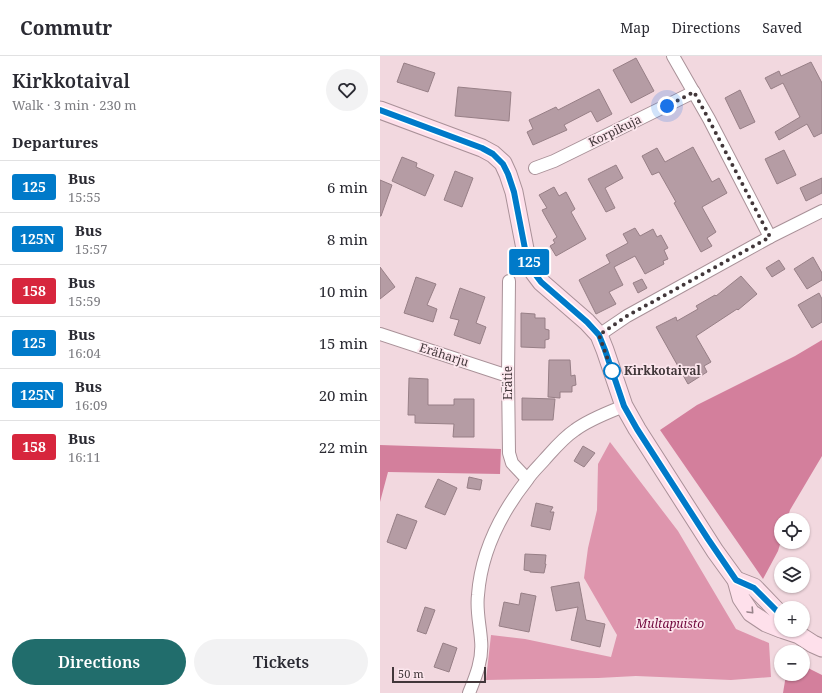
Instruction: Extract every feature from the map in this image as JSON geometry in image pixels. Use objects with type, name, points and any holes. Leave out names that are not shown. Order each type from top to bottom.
[{"type":"street","points":[[673,56],[694,92],[770,237]]},
{"type":"street","name":"Korpikuja","points":[[535,168],[554,161],[694,92]]},
{"type":"street","points":[[380,110],[482,148],[493,154],[503,164],[514,192],[526,254],[532,270],[541,282],[587,322],[599,335],[624,406],[637,429],[715,551],[736,580],[741,598],[751,613],[766,623],[774,626]]},
{"type":"street","points":[[599,335],[627,316],[770,237],[822,211]]},
{"type":"street","name":"Erätie","points":[[509,281],[509,452],[512,463],[527,479]]},
{"type":"street","name":"Eräharju","points":[[380,334],[508,376]]},
{"type":"street","points":[[469,693],[476,677],[481,659],[477,597],[479,580],[483,563],[501,518],[527,479],[563,439],[593,419],[624,406]]},
{"type":"street","points":[[736,580],[754,588],[774,608]]},
{"type":"street","points":[[801,637],[822,648]]},
{"type":"green space","name":"Multapuisto","points":[[610,442],[678,531],[736,629],[769,643],[771,677],[731,680],[636,676],[486,680],[491,635],[525,639],[611,657],[617,635],[584,578],[588,548],[597,510],[598,464]]},
{"type":"shaded area","points":[[822,340],[822,456],[789,513],[774,513],[774,549],[779,549],[763,579],[660,430],[697,405],[795,356]]},
{"type":"shaded area","points":[[380,445],[501,449],[500,474],[388,472],[380,502]]},
{"type":"shaded area","points":[[810,669],[822,675],[822,693],[783,693],[785,681],[810,681]]},
{"type":"building","points":[[636,58],[654,91],[631,103],[613,70]]},
{"type":"building","points":[[811,62],[822,83],[822,133],[814,137],[807,124],[779,140],[775,132],[800,117],[783,83],[771,89],[765,78],[779,71],[781,76]]},
{"type":"building","points":[[404,63],[435,73],[428,92],[397,82]]},
{"type":"building","points":[[458,87],[511,92],[509,121],[455,116]]},
{"type":"building","points":[[599,89],[612,114],[597,122],[591,111],[564,125],[567,130],[533,145],[527,132],[533,129],[529,120],[556,107],[558,110]]},
{"type":"building","points":[[740,90],[755,122],[740,129],[725,98]]},
{"type":"building","points":[[693,147],[712,182],[719,178],[727,193],[702,207],[716,232],[707,238],[712,246],[701,252],[659,172],[652,175],[642,156],[657,148],[665,162]]},
{"type":"building","points":[[784,150],[796,175],[777,184],[765,159]]},
{"type":"building","points":[[402,157],[417,163],[416,167],[434,175],[425,196],[392,181]]},
{"type":"building","points":[[616,165],[623,178],[605,188],[615,208],[606,212],[588,179]]},
{"type":"building","points":[[455,171],[473,178],[462,207],[444,200]]},
{"type":"building","points":[[822,178],[822,193],[806,201],[800,188]]},
{"type":"building","points":[[380,180],[392,185],[381,216],[380,216]]},
{"type":"building","points":[[554,187],[559,196],[566,192],[575,209],[571,212],[586,239],[556,256],[550,246],[555,243],[553,240],[557,237],[542,210],[547,208],[539,195]]},
{"type":"building","points":[[635,228],[640,236],[653,229],[657,237],[661,235],[668,248],[664,250],[668,259],[663,261],[664,264],[645,274],[635,256],[614,267],[623,285],[609,292],[616,304],[596,314],[579,280],[610,263],[606,255],[628,243],[623,234]]},
{"type":"building","points":[[813,257],[822,273],[822,280],[807,289],[794,269]]},
{"type":"building","points":[[779,260],[785,269],[772,277],[766,268]]},
{"type":"building","points":[[380,267],[395,287],[380,299]]},
{"type":"building","points":[[741,276],[757,294],[738,310],[737,309],[696,336],[711,362],[704,366],[707,372],[688,384],[656,327],[676,317],[677,321],[698,309],[696,306],[715,295],[716,296]]},
{"type":"building","points":[[416,277],[436,284],[427,305],[437,309],[433,322],[404,313]]},
{"type":"building","points":[[642,279],[647,288],[638,293],[633,283]]},
{"type":"building","points":[[460,288],[485,297],[476,323],[486,327],[480,344],[454,335],[459,320],[450,318]]},
{"type":"building","points":[[819,293],[822,299],[822,322],[812,328],[798,305]]},
{"type":"building","points":[[521,313],[535,314],[535,318],[545,318],[545,329],[549,330],[549,339],[545,340],[545,348],[521,347]]},
{"type":"building","points":[[549,360],[570,360],[571,376],[575,375],[576,385],[572,386],[572,392],[560,392],[560,398],[548,397]]},
{"type":"building","points":[[409,378],[428,379],[428,405],[454,405],[454,399],[474,399],[474,437],[453,437],[454,424],[415,423],[415,415],[408,415]]},
{"type":"building","points":[[522,398],[555,399],[553,420],[522,420]]},
{"type":"building","points":[[583,446],[595,453],[584,467],[574,461]]},
{"type":"building","points":[[469,477],[482,480],[480,490],[467,488]]},
{"type":"building","points":[[438,479],[457,488],[445,515],[425,507]]},
{"type":"building","points":[[536,503],[553,507],[550,512],[554,512],[550,530],[531,526]]},
{"type":"building","points":[[397,514],[417,521],[406,549],[387,542]]},
{"type":"building","points":[[525,554],[546,555],[544,573],[524,570]]},
{"type":"building","points":[[579,582],[586,620],[605,624],[600,647],[571,640],[578,607],[556,611],[551,587]]},
{"type":"building","points":[[521,593],[536,596],[529,632],[499,626],[504,602],[519,605]]},
{"type":"building","points":[[425,607],[435,610],[426,634],[417,631]]},
{"type":"building","points":[[443,643],[457,648],[449,672],[434,667]]},
{"type":"bus line","name":"125","points":[[380,110],[482,148],[493,154],[503,164],[514,192],[526,254],[532,270],[541,282],[587,322],[599,335],[624,406],[637,429],[715,551],[736,580],[754,588],[774,608]]},
{"type":"place","name":"Kirkkotaival","points":[[612,371]]},
{"type":"route","points":[[612,371],[599,335],[627,316],[770,237],[694,92],[667,106]]}]
